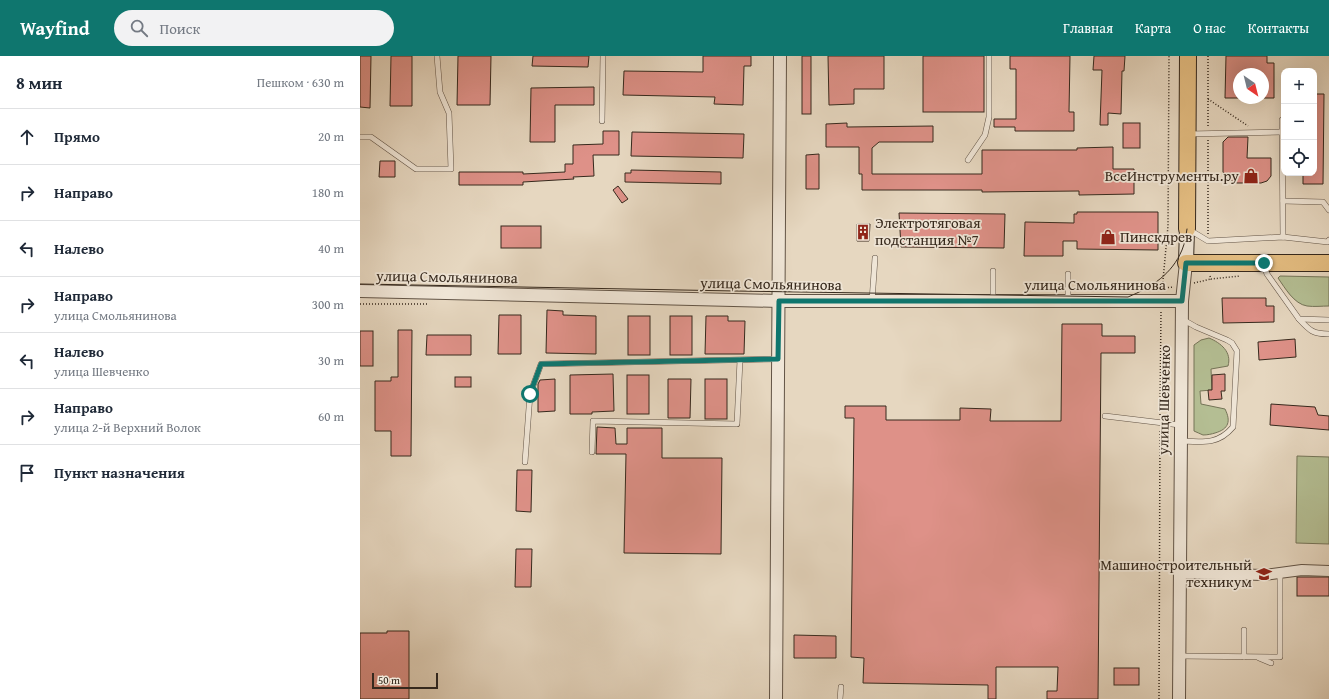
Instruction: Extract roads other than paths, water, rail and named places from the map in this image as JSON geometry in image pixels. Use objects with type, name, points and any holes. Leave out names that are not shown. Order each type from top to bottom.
[{"type":"main road","points":[[1187,229],[1188,56]]},
{"type":"main road","name":"улица Шевченко","points":[[1186,263],[1187,229]]},
{"type":"main road","points":[[1186,263],[1329,263]]},
{"type":"street","points":[[776,699],[780,56]]},
{"type":"street","name":"улица Шевченко","points":[[1179,699],[1181,573],[1180,424],[1182,301],[1186,263]]},
{"type":"street","name":"улица Смольянинова","points":[[360,291],[779,301],[1182,301]]},
{"type":"street","points":[[1181,573],[1264,575],[1302,570],[1329,571]]},
{"type":"lane","points":[[360,137],[371,137],[416,169],[451,169],[449,113],[440,92],[437,56]]},
{"type":"lane","points":[[602,121],[603,56]]},
{"type":"lane","points":[[968,160],[985,135],[989,117],[989,56]]},
{"type":"lane","points":[[1188,134],[1281,132]]},
{"type":"lane","points":[[1282,140],[1283,237]]},
{"type":"lane","points":[[1283,201],[1323,202],[1329,210]]},
{"type":"lane","points":[[1187,229],[1208,241],[1283,237],[1329,242]]},
{"type":"lane","points":[[872,301],[875,258]]},
{"type":"lane","points":[[1264,263],[1267,274],[1299,319],[1313,332],[1318,334],[1329,334]]},
{"type":"lane","points":[[992,271],[993,301]]},
{"type":"lane","points":[[1068,274],[1068,302]]},
{"type":"lane","points":[[1180,441],[1203,442],[1216,440],[1226,436],[1233,428],[1237,351],[1232,343],[1227,340],[1196,327],[1182,319]]},
{"type":"lane","points":[[1299,319],[1329,320]]},
{"type":"lane","points":[[525,462],[530,394],[541,364],[778,359]]},
{"type":"lane","points":[[592,452],[593,421],[736,424],[740,360]]},
{"type":"lane","points":[[1105,416],[1180,424]]},
{"type":"lane","points":[[1180,656],[1280,657],[1280,573]]},
{"type":"lane","points":[[1244,630],[1244,657]]},
{"type":"lane","points":[[1254,657],[1271,663]]},
{"type":"lane","points":[[840,699],[841,686]]},
{"type":"tram line","points":[[360,284],[1128,297],[1145,289],[1167,273],[1178,258],[1183,247],[1187,229]]},
{"type":"place","name":"ВсеИнструменты.ру","points":[[1251,176]]},
{"type":"place","name":"Электротяговая подстанция №7","points":[[863,232]]},
{"type":"place","name":"Пинскдрев","points":[[1108,237]]},
{"type":"place","name":"Машиностроительный техникум","points":[[1264,574]]}]
